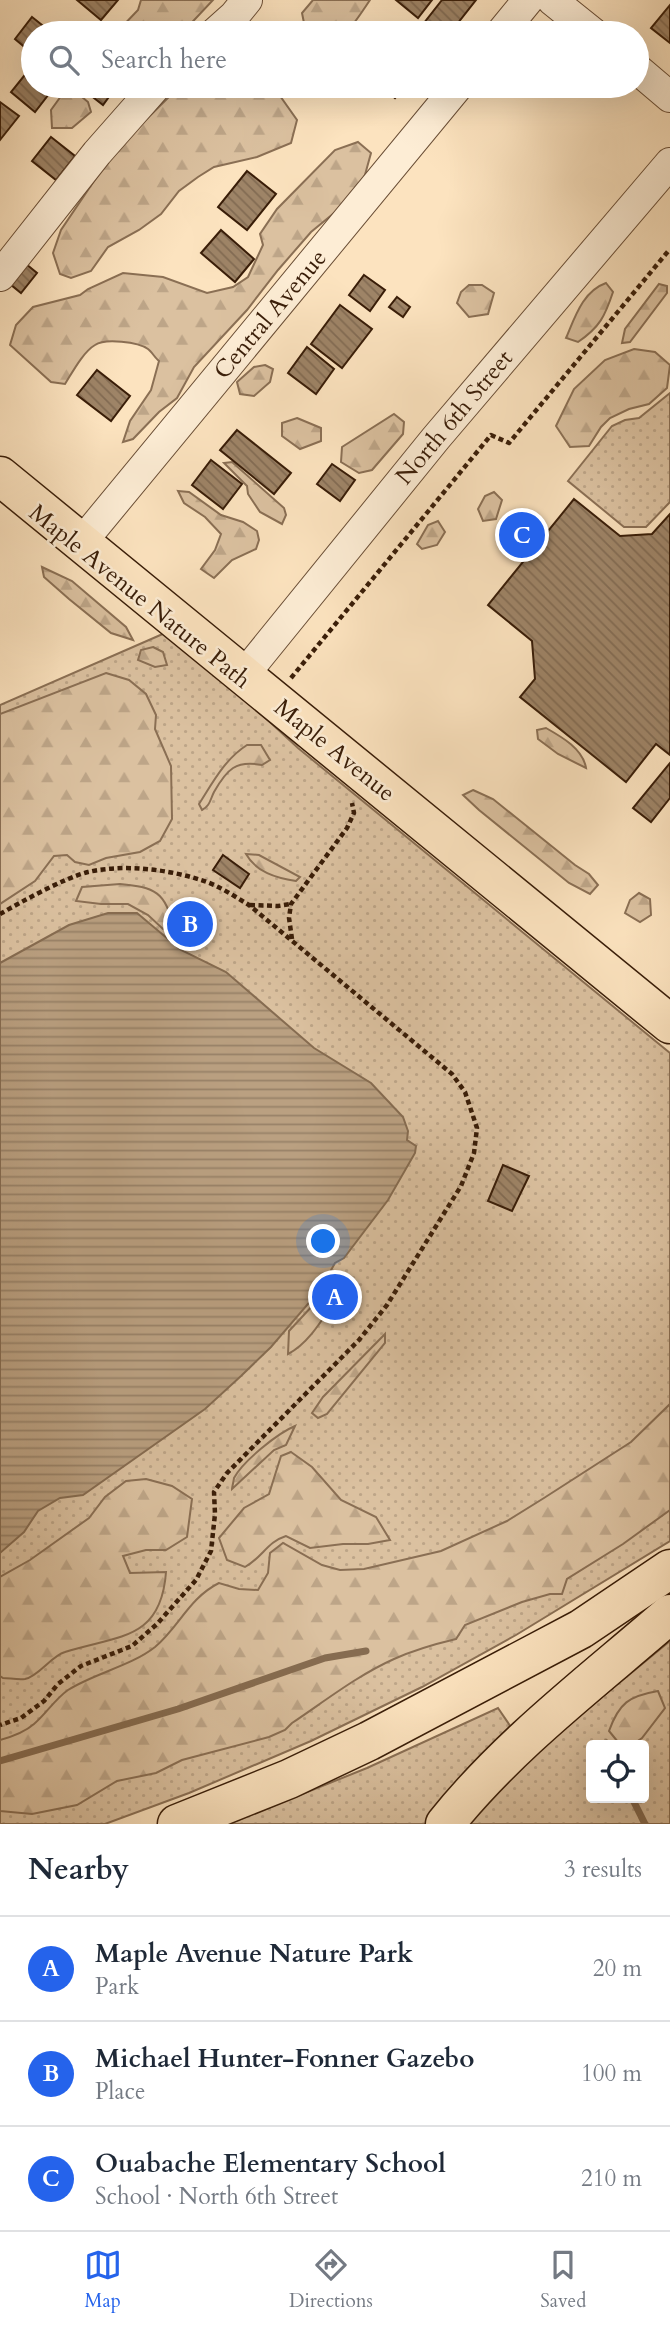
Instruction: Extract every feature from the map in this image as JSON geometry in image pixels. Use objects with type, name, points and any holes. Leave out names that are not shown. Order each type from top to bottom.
[{"type":"main road","name":"Maple Avenue","points":[[0,476],[670,1024]]},
{"type":"main road","points":[[177,1824],[289,1779],[438,1706],[581,1629],[670,1569]]},
{"type":"main road","points":[[445,1824],[535,1730],[670,1614]]},
{"type":"street","points":[[228,21],[247,0]]},
{"type":"street","points":[[511,21],[528,0]]},
{"type":"street","points":[[552,0],[578,21]]},
{"type":"street","points":[[649,79],[670,97]]},
{"type":"street","points":[[0,276],[97,153],[145,98]]},
{"type":"street","name":"Central Avenue","points":[[82,542],[448,98]]},
{"type":"street","name":"North 6th Street","points":[[257,687],[436,438],[670,163]]},
{"type":"path","points":[[257,687],[293,675],[491,435],[509,443],[670,249]]},
{"type":"path","points":[[292,940],[289,918],[291,904],[346,828],[354,813],[352,799]]},
{"type":"path","points":[[0,914],[86,873],[116,867],[150,869],[201,880],[249,905],[452,1074],[465,1092],[477,1128],[474,1153],[461,1186],[387,1305],[359,1340],[227,1472],[214,1492],[215,1514],[211,1551],[196,1580],[157,1624],[132,1646],[81,1666],[58,1684],[44,1701],[21,1718],[0,1725]]},
{"type":"path","points":[[249,905],[291,904]]},
{"type":"green space","points":[[141,0],[213,0],[193,21],[127,21],[138,10]]},
{"type":"green space","points":[[313,0],[370,0],[356,21],[304,21],[302,13]]},
{"type":"green space","points":[[60,98],[83,98],[88,102],[91,112],[72,128],[52,128],[51,110]]},
{"type":"green space","points":[[168,98],[281,98],[297,120],[291,143],[257,157],[214,167],[179,191],[161,214],[108,247],[91,271],[71,278],[60,274],[53,253],[61,230],[115,150]]},
{"type":"green space","points":[[358,142],[371,153],[363,182],[339,209],[311,232],[247,310],[194,367],[177,398],[133,439],[123,442],[130,421],[151,390],[159,361],[148,349],[122,342],[95,345],[86,352],[65,384],[51,382],[10,345],[16,325],[33,307],[80,295],[123,273],[163,277],[207,293],[233,287],[248,277],[263,245],[260,234],[277,209],[335,150]]},
{"type":"green space","points":[[606,283],[613,292],[601,320],[578,342],[566,338],[586,298]]},
{"type":"green space","points":[[659,284],[667,286],[667,293],[630,342],[622,343],[625,329]]},
{"type":"green space","points":[[469,285],[482,285],[494,293],[488,314],[469,317],[457,303],[461,292]]},
{"type":"green space","points":[[634,349],[655,352],[670,365],[667,388],[649,404],[610,418],[589,446],[570,447],[556,426],[574,389],[605,360]]},
{"type":"green space","points":[[265,365],[273,369],[270,382],[254,396],[240,394],[237,382],[254,367]]},
{"type":"green space","points":[[670,393],[670,502],[646,527],[624,527],[568,481],[612,426],[639,418]]},
{"type":"green space","points":[[394,414],[404,422],[403,434],[372,470],[359,473],[341,462],[342,447]]},
{"type":"green space","points":[[297,418],[321,428],[321,441],[300,449],[282,436],[282,423]]},
{"type":"green space","points":[[232,462],[284,508],[286,515],[282,524],[260,512],[248,494],[247,486],[224,463]]},
{"type":"green space","points":[[178,491],[189,492],[221,515],[243,522],[257,531],[259,540],[256,549],[232,560],[214,578],[201,569],[215,550],[221,534],[205,517],[184,503]]},
{"type":"green space","points":[[494,492],[502,500],[496,519],[483,521],[478,509],[485,496]]},
{"type":"green space","points":[[438,521],[445,532],[437,545],[422,549],[417,544],[428,525]]},
{"type":"green space","points":[[42,567],[72,581],[126,627],[133,640],[111,633],[44,577]]},
{"type":"green space","points":[[165,633],[246,700],[298,748],[670,1053],[670,1541],[516,1635],[422,1687],[311,1741],[189,1793],[105,1824],[0,1824],[0,705]]},
{"type":"green space","points":[[153,647],[163,652],[167,665],[155,667],[138,660],[141,650]]},
{"type":"green space","points":[[106,673],[129,680],[146,694],[156,715],[155,729],[171,766],[172,819],[160,841],[140,852],[106,858],[89,865],[75,862],[67,855],[54,856],[35,881],[0,904],[0,714]]},
{"type":"green space","points":[[546,728],[576,749],[586,768],[558,754],[538,739],[537,730]]},
{"type":"green space","points":[[247,745],[261,745],[270,760],[262,765],[245,764],[233,768],[223,777],[208,805],[202,810],[199,804],[215,779],[232,757]]},
{"type":"green space","points":[[473,790],[493,799],[589,874],[598,885],[590,894],[569,883],[463,795]]},
{"type":"green space","points":[[246,854],[259,855],[300,877],[296,881],[267,873],[255,865]]},
{"type":"green space","points":[[120,884],[142,887],[157,894],[167,906],[173,928],[163,929],[148,915],[128,904],[76,901],[82,887]]},
{"type":"green space","points":[[639,893],[650,899],[651,915],[640,922],[625,913],[630,900]]},
{"type":"green space","points":[[327,1294],[334,1302],[308,1338],[288,1354],[289,1331]]},
{"type":"green space","points":[[385,1334],[385,1343],[327,1414],[318,1418],[312,1413],[323,1397]]},
{"type":"green space","points":[[670,1404],[670,1510],[567,1579],[562,1594],[550,1594],[522,1602],[465,1625],[456,1639],[417,1650],[381,1665],[285,1730],[269,1737],[182,1760],[156,1773],[117,1781],[77,1805],[32,1814],[0,1811],[0,1740],[31,1727],[68,1690],[155,1647],[200,1597],[219,1583],[239,1589],[258,1590],[268,1573],[270,1553],[283,1543],[322,1565],[340,1570],[364,1569],[441,1551],[507,1521],[544,1498],[631,1442]]},
{"type":"green space","points":[[295,1426],[286,1445],[274,1450],[232,1489],[234,1478],[253,1456]]},
{"type":"green space","points":[[291,1452],[312,1467],[341,1500],[376,1517],[390,1540],[310,1548],[286,1536],[274,1542],[245,1567],[227,1560],[219,1538],[244,1508],[269,1494],[281,1456]]},
{"type":"green space","points":[[146,1479],[172,1486],[192,1499],[187,1537],[166,1550],[146,1550],[123,1556],[130,1573],[166,1572],[156,1611],[134,1632],[60,1654],[30,1677],[19,1679],[0,1676],[0,1577],[30,1560],[89,1518],[105,1497],[126,1481]]},
{"type":"green space","points":[[670,1641],[670,1824],[463,1824],[528,1758]]},
{"type":"green space","points":[[658,1691],[665,1708],[639,1740],[616,1740],[609,1731],[617,1714],[626,1702]]},
{"type":"green space","points":[[498,1708],[513,1730],[427,1824],[228,1824],[367,1768]]},
{"type":"shaded area","points":[[108,913],[137,913],[181,950],[226,972],[314,1048],[371,1083],[403,1117],[408,1131],[407,1140],[416,1146],[415,1153],[388,1200],[344,1258],[335,1263],[320,1290],[271,1347],[241,1376],[205,1409],[83,1495],[60,1498],[38,1511],[24,1532],[0,1553],[0,963],[69,925]]},
{"type":"building","points":[[77,0],[118,0],[101,20]]},
{"type":"building","points":[[396,0],[432,0],[418,18]]},
{"type":"building","points":[[442,0],[476,0],[459,21],[426,21]]},
{"type":"building","points":[[670,5],[670,43],[651,28]]},
{"type":"building","points":[[21,31],[21,44],[15,39]]},
{"type":"building","points":[[21,80],[21,98],[46,98],[35,112],[11,92]]},
{"type":"building","points":[[94,98],[108,98],[103,105]]},
{"type":"building","points":[[0,102],[19,116],[0,140]]},
{"type":"building","points":[[51,137],[75,156],[56,180],[32,161]]},
{"type":"building","points":[[247,171],[276,194],[247,230],[218,207]]},
{"type":"building","points":[[221,230],[254,259],[235,282],[201,253]]},
{"type":"building","points":[[21,260],[37,273],[21,293],[5,280]]},
{"type":"building","points":[[364,275],[385,290],[370,311],[349,295]]},
{"type":"building","points":[[397,297],[410,307],[403,317],[389,307]]},
{"type":"building","points":[[340,305],[372,329],[342,368],[311,344]]},
{"type":"building","points":[[307,347],[334,369],[316,394],[288,373]]},
{"type":"building","points":[[97,370],[130,396],[111,421],[77,395]]},
{"type":"building","points":[[237,430],[291,473],[274,494],[220,450]]},
{"type":"building","points":[[211,460],[242,484],[223,509],[192,485]]},
{"type":"building","points":[[332,464],[355,480],[340,501],[317,484]]},
{"type":"building","points":[[574,499],[620,536],[652,534],[670,514],[670,755],[656,744],[626,782],[520,697],[535,679],[532,641],[488,605]]},
{"type":"building","points":[[670,763],[670,798],[651,822],[633,808]]},
{"type":"building","points":[[223,855],[249,874],[240,888],[213,870]]},
{"type":"building","points":[[185,914],[201,926],[195,935],[178,923]]},
{"type":"building","points":[[503,1165],[529,1176],[512,1211],[488,1201]]},
{"type":"waterway","points":[[0,1761],[178,1709],[325,1658],[366,1651]]},
{"type":"waterway","points":[[634,1803],[645,1824]]},
{"type":"place","name":"Ouabache Elementary School","points":[[522,535]]},
{"type":"place","name":"Michael Hunter-Fonner Gazebo","points":[[190,924]]},
{"type":"place","name":"Maple Avenue Nature Park","points":[[335,1297]]}]
